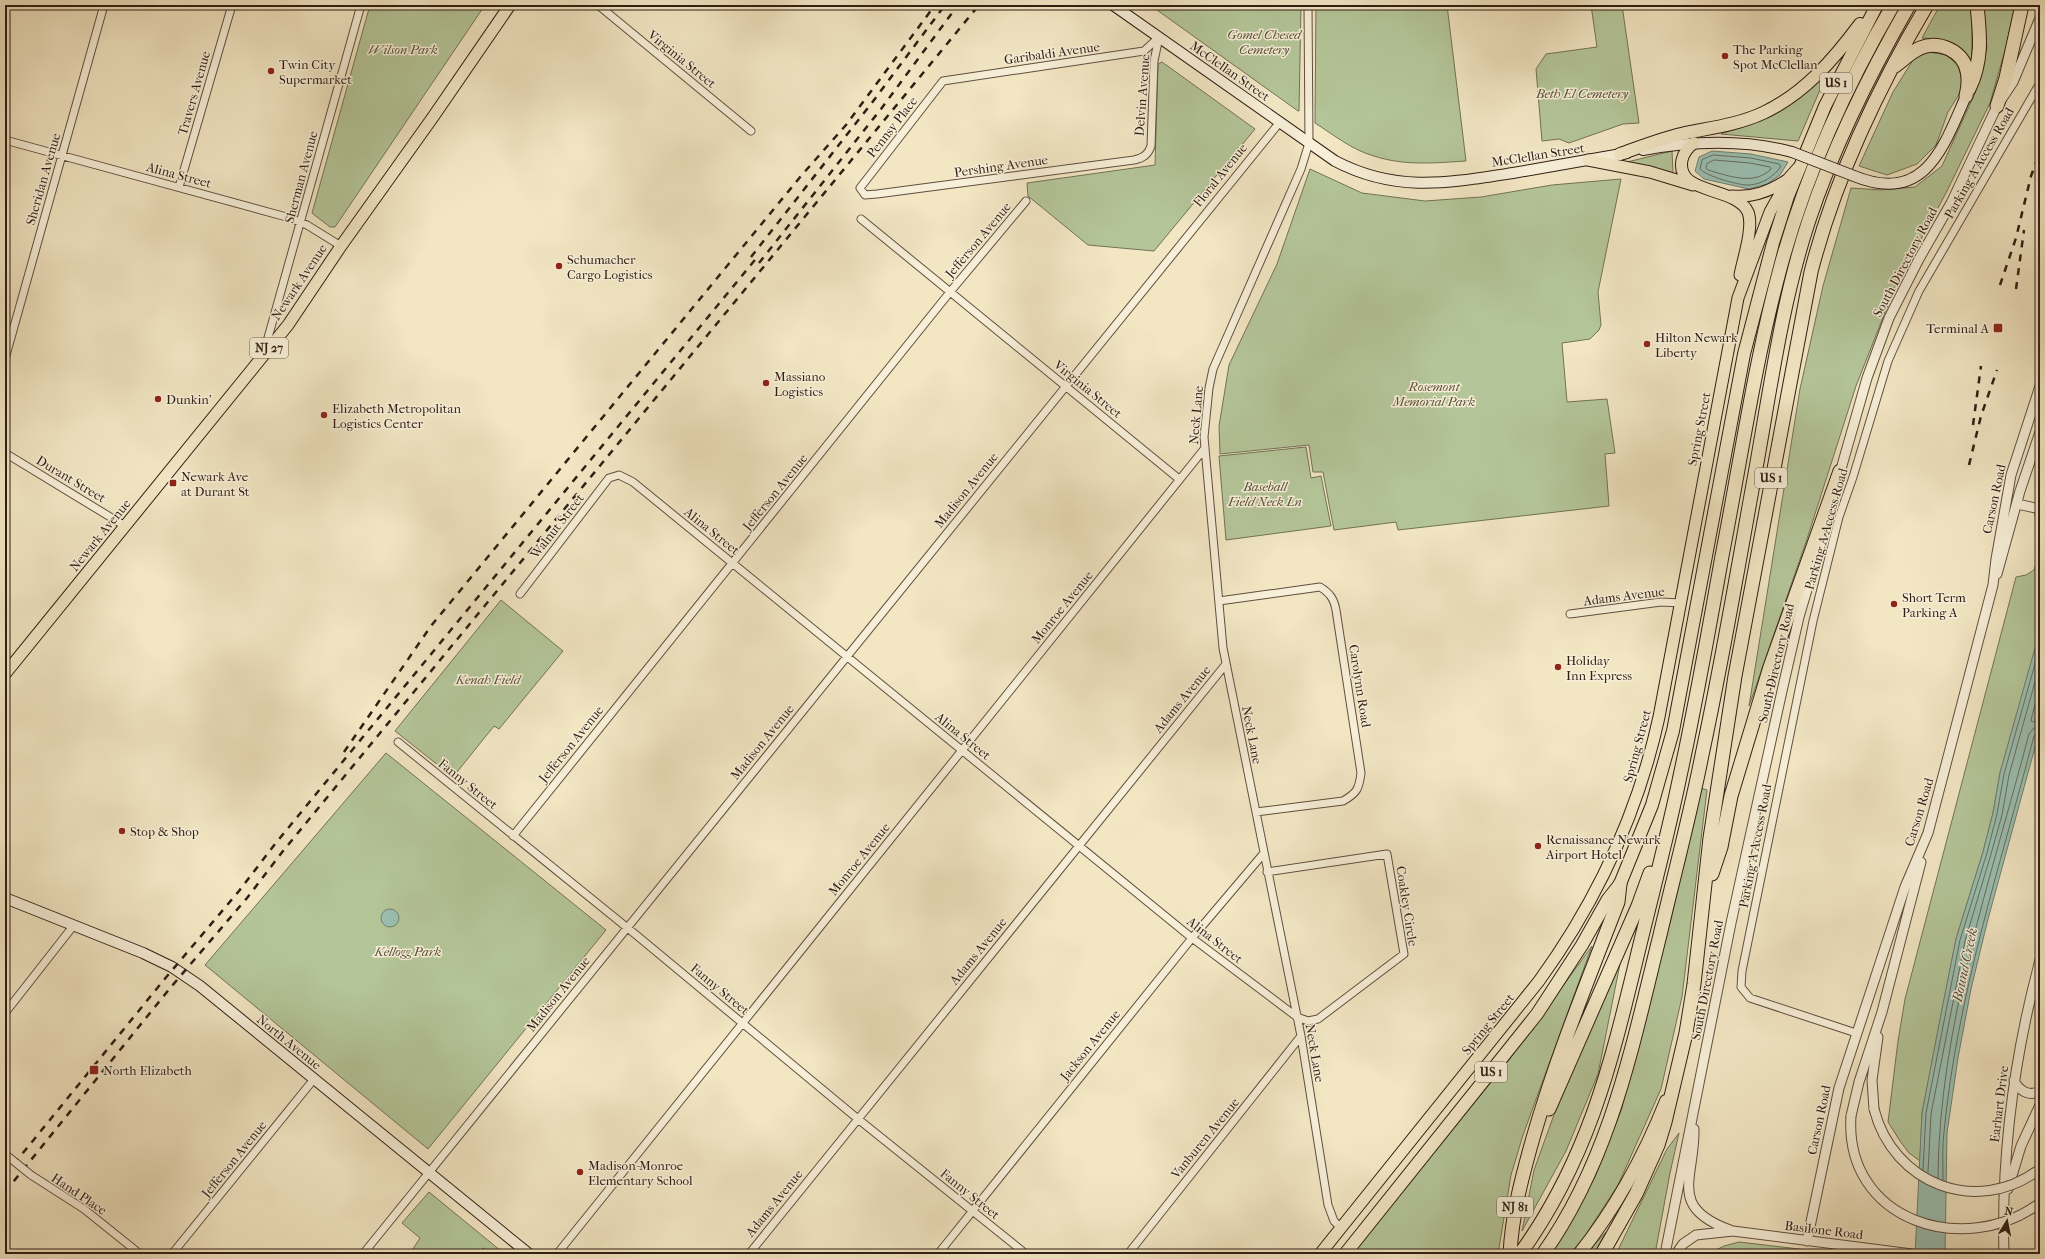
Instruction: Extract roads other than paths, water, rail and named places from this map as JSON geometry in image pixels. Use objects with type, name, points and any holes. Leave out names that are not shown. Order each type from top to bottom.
[{"type":"highway","points":[[1620,154],[1670,137],[1741,121],[1774,107],[1799,90],[1825,66],[1843,46],[1874,5]]},
{"type":"highway","name":"US 1","points":[[1345,1253],[1537,1014],[1576,954],[1608,899],[1620,884],[1652,805],[1668,750],[1745,348],[1773,243],[1801,164],[1839,77],[1877,5]]},
{"type":"highway","points":[[1520,1254],[1542,1221],[1564,1183],[1596,1109],[1614,1047],[1673,809],[1762,344],[1781,264],[1802,200],[1825,141],[1853,81],[1893,5]]},
{"type":"highway","points":[[1543,1254],[1573,1206],[1592,1167],[1612,1117],[1626,1069],[1699,770],[1781,332],[1802,242],[1820,190],[1851,115],[1909,5]]},
{"type":"highway","name":"US 1","points":[[1579,1254],[1620,1195],[1648,1141],[1672,1081],[1686,1033],[1704,903],[1710,838],[1735,676],[1807,288],[1820,240],[1840,183],[1892,68],[1927,5]]},
{"type":"highway","points":[[1966,96],[1977,69],[1980,53],[1977,5]]},
{"type":"highway","points":[[1997,106],[2009,69],[2022,5]]},
{"type":"highway","points":[[1892,68],[1920,48],[1933,45],[1947,48],[1959,56],[1966,67],[1968,82],[1966,96]]},
{"type":"highway","points":[[1704,903],[1720,847],[1731,796],[1760,696],[1840,471]]},
{"type":"highway","points":[[1526,1162],[1638,906],[1673,809]]},
{"type":"highway","points":[[1526,1162],[1554,1072],[1618,902],[1620,884]]},
{"type":"highway","points":[[1602,1254],[1636,1194],[1658,1145],[1666,1122],[1686,1033]]},
{"type":"highway","name":"NJ 81","points":[[1510,1254],[1514,1213],[1526,1162]]},
{"type":"main road","name":"Newark Avenue","points":[[5,674],[288,325],[341,246],[433,117],[510,5]]},
{"type":"main road","name":"McClellan Street","points":[[1113,5],[1335,161],[1358,172],[1386,180],[1416,184],[1467,180],[1662,147],[1694,144],[1749,144],[1792,152],[1869,182],[1890,184],[1909,179],[1922,172],[1933,162],[1942,150],[1966,96]]},
{"type":"main road","points":[[1694,144],[1685,152],[1682,164],[1683,171],[1689,181],[1704,188]]},
{"type":"main road","points":[[1588,160],[1650,172],[1678,182],[1729,196],[1739,201],[1746,208],[1750,223],[1738,285],[1738,298]]},
{"type":"main road","name":"Spring Street","points":[[1320,1254],[1529,995],[1567,941],[1592,899],[1627,825],[1647,767],[1660,716],[1738,298],[1766,220],[1789,178],[1801,164]]},
{"type":"main road","points":[[1729,196],[1746,197],[1759,194],[1789,178]]},
{"type":"main road","name":"North Avenue","points":[[5,898],[74,925],[172,967],[200,986],[529,1254]]},
{"type":"street","name":"Sheridan Avenue","points":[[5,359],[104,5]]},
{"type":"street","name":"Travers Avenue","points":[[179,187],[232,5]]},
{"type":"street","name":"Sherman Avenue","points":[[263,356],[361,5]]},
{"type":"street","name":"Virginia Street","points":[[598,5],[750,131]]},
{"type":"street","name":"Neck Lane","points":[[1308,5],[1309,143],[1301,169],[1214,369],[1207,402],[1205,448],[1226,664],[1301,1036],[1328,1205],[1334,1221],[1341,1228]]},
{"type":"street","name":"South Directory Road","points":[[1665,1254],[1731,923],[1783,685],[1800,617],[1867,378],[1889,318],[1919,259],[1951,203],[1997,106],[2013,82],[2040,18]]},
{"type":"street","name":"Garibaldi Avenue","points":[[943,81],[1144,51],[1159,38]]},
{"type":"street","name":"Delvin Avenue","points":[[1147,154],[1150,146],[1154,61],[1159,38]]},
{"type":"street","name":"Pennsy Place","points":[[860,188],[943,81]]},
{"type":"street","name":"Parking A Access Road","points":[[1856,1033],[1757,1001],[1745,993],[1740,983],[1813,621],[1839,517],[1853,477],[1888,361],[1911,307],[2040,83]]},
{"type":"street","name":"Floral Avenue","points":[[1179,244],[1280,122]]},
{"type":"street","name":"Alina Street","points":[[5,140],[301,222],[341,246]]},
{"type":"street","name":"Pershing Avenue","points":[[860,188],[865,195],[877,194],[1134,160],[1147,154]]},
{"type":"street","name":"Jefferson Avenue","points":[[513,836],[950,292],[1026,201]]},
{"type":"street","name":"Virginia Street","points":[[861,219],[1179,479]]},
{"type":"street","name":"Madison Avenue","points":[[363,1254],[847,657],[1179,244]]},
{"type":"street","name":"Carson Road","points":[[1807,1241],[1835,1101],[1905,887],[1928,833],[1993,586],[1996,559],[2011,474],[2040,386]]},
{"type":"street","points":[[1993,586],[2002,561],[2017,504],[2040,432]]},
{"type":"street","points":[[1179,479],[1205,448]]},
{"type":"street","name":"Durant Street","points":[[5,453],[125,526]]},
{"type":"street","name":"Alina Street","points":[[616,475],[633,482],[1192,938],[1297,1017]]},
{"type":"street","name":"Walnut Street","points":[[520,594],[609,478],[616,475]]},
{"type":"street","name":"Monroe Avenue","points":[[557,1254],[1179,479]]},
{"type":"street","points":[[2017,504],[2040,510]]},
{"type":"street","name":"Carolynn Road","points":[[1219,601],[1320,587],[1327,591],[1334,600],[1336,610],[1361,773],[1359,787],[1352,795],[1343,801],[1256,812]]},
{"type":"street","name":"Adams Avenue","points":[[1570,614],[1661,602],[1681,603]]},
{"type":"street","name":"Adams Avenue","points":[[749,1254],[1226,664]]},
{"type":"street","name":"Fanny Street","points":[[398,742],[627,927],[858,1119],[1026,1254]]},
{"type":"street","points":[[1928,833],[1882,1012],[1860,1076],[1851,1116],[1851,1140],[1855,1157],[1861,1175],[1875,1196],[1889,1211],[1910,1225],[1928,1233],[1956,1237],[1983,1235],[2009,1226],[2026,1216],[2040,1203]]},
{"type":"street","name":"Jackson Avenue","points":[[938,1254],[1192,938],[1264,853]]},
{"type":"street","name":"Coakley Circle","points":[[1268,872],[1387,854],[1404,954],[1318,1019],[1308,1021],[1297,1017]]},
{"type":"street","points":[[5,1013],[74,925]]},
{"type":"street","name":"Earhart Drive","points":[[2004,1254],[2005,1160],[2014,1080],[2026,1014],[2040,960]]},
{"type":"street","points":[[1882,1012],[1872,1074],[1874,1109],[1881,1132],[1895,1154],[1920,1175],[1941,1185],[1964,1190],[1995,1189],[2018,1183],[2040,1169]]},
{"type":"street","name":"Vanburen Avenue","points":[[1128,1254],[1301,1036]]},
{"type":"street","name":"Jefferson Avenue","points":[[172,1254],[314,1079]]},
{"type":"street","points":[[2014,1080],[2020,1089],[2025,1092],[2031,1094],[2040,1091]]},
{"type":"street","points":[[2005,1202],[2021,1146],[2040,1105]]},
{"type":"street","points":[[1694,1111],[1694,1145],[1688,1176],[1689,1194],[1697,1210],[1705,1218],[1715,1224],[1734,1231]]},
{"type":"street","name":"Hand Place","points":[[5,1154],[31,1175],[84,1210],[140,1254]]},
{"type":"street","points":[[1676,1254],[1683,1244],[1696,1235],[1734,1231]]},
{"type":"street","name":"Basilone Road","points":[[1734,1231],[1912,1254]]},
{"type":"water","points":[[1712,151],[1751,154],[1788,162],[1780,175],[1767,184],[1749,189],[1704,179],[1695,171],[1699,157]]},
{"type":"water","name":"Bound Creek","points":[[2040,630],[2040,729],[1988,919],[1971,989],[1958,1058],[1947,1133],[1945,1254],[1915,1254],[1922,1113],[1956,939],[1983,852],[1993,813],[2000,773]]},
{"type":"water","points":[[386,909],[394,909],[399,914],[397,925],[394,927],[386,927],[381,922],[381,914]]},
{"type":"railway","points":[[344,752],[431,626],[801,176],[846,125],[935,5]]},
{"type":"railway","points":[[751,257],[871,104],[945,5]]},
{"type":"railway","points":[[759,263],[881,109],[958,5]]},
{"type":"railway","points":[[5,1192],[171,987],[247,898],[283,851],[979,5]]},
{"type":"railway","points":[[2000,285],[2016,238],[2031,176],[2040,152]]},
{"type":"railway","points":[[2016,289],[2024,230]]},
{"type":"railway","points":[[5,1175],[759,255]]},
{"type":"railway","points":[[1973,425],[1981,366]]},
{"type":"railway","points":[[1969,465],[1981,416],[1997,370]]},
{"type":"place","name":"The Parking Spot McClellan","points":[[1725,56]]},
{"type":"place","name":"Twin City Supermarket","points":[[271,71]]},
{"type":"place","name":"Schumacher Cargo Logistics","points":[[559,266]]},
{"type":"place","name":"Terminal A","points":[[1998,328]]},
{"type":"place","name":"Hilton Newark Liberty","points":[[1647,344]]},
{"type":"place","name":"Massiano Logistics","points":[[766,383]]},
{"type":"place","name":"Dunkin'","points":[[158,399]]},
{"type":"place","name":"Elizabeth Metropolitan Logistics Center","points":[[324,415]]},
{"type":"place","name":"Newark Ave at Durant St","points":[[173,483]]},
{"type":"place","name":"Short Term Parking A","points":[[1894,604]]},
{"type":"place","name":"Holiday Inn Express","points":[[1558,667]]},
{"type":"place","name":"Stop & Shop","points":[[122,831]]},
{"type":"place","name":"Renaissance Newark Airport Hotel","points":[[1538,846]]},
{"type":"place","name":"North Elizabeth","points":[[94,1070]]},
{"type":"place","name":"Madison-Monroe Elementary School","points":[[580,1172]]},
{"type":"park label","name":"Gomel Chesed Cemetery","points":[[1264,42]]},
{"type":"park label","name":"Wilson Park","points":[[403,49]]},
{"type":"park label","name":"Beth El Cemetery","points":[[1582,93]]},
{"type":"park label","name":"Rosemont Memorial Park","points":[[1434,394]]},
{"type":"park label","name":"Baseball Field Neck Ln","points":[[1265,494]]},
{"type":"park label","name":"Kenah Field","points":[[488,679]]},
{"type":"park label","name":"Kellogg Park","points":[[408,951]]}]
